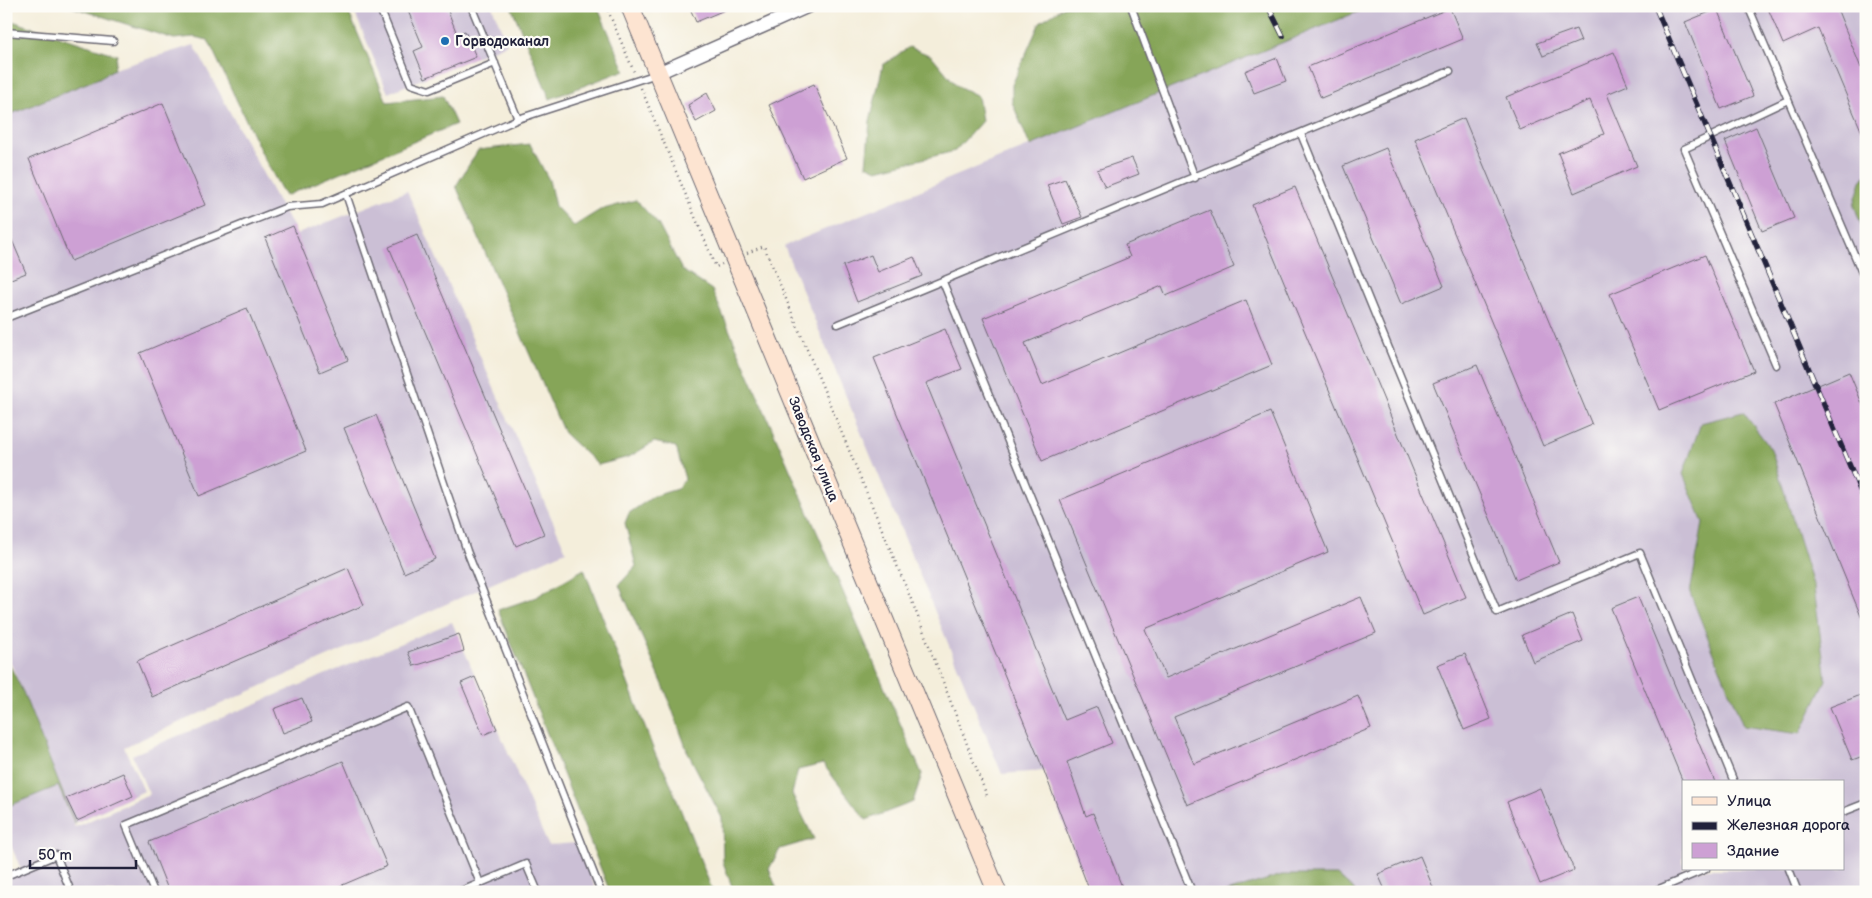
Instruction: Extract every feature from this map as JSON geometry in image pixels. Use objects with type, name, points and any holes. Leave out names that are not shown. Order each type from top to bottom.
[{"type":"main road","name":"Заводская улица","points":[[630,6],[997,892]]},
{"type":"street","points":[[658,73],[809,6]]},
{"type":"lane","points":[[379,6],[411,84],[429,90],[494,63]]},
{"type":"lane","points":[[471,6],[518,119]]},
{"type":"lane","points":[[1131,6],[1195,178]]},
{"type":"lane","points":[[1748,6],[1866,282]]},
{"type":"lane","points":[[6,32],[113,41]]},
{"type":"lane","points":[[838,324],[1450,71]]},
{"type":"lane","points":[[6,318],[287,207],[322,204],[518,119],[658,73]]},
{"type":"lane","points":[[1776,365],[1684,149],[1788,100]]},
{"type":"lane","points":[[1300,134],[1497,612],[1640,553],[1733,780]]},
{"type":"lane","points":[[346,194],[467,550],[601,892]]},
{"type":"lane","points":[[943,282],[1192,892]]},
{"type":"lane","points":[[154,892],[126,825],[408,707],[480,883]]},
{"type":"lane","points":[[1844,812],[1866,803]]},
{"type":"lane","points":[[6,876],[56,855],[71,892]]},
{"type":"lane","points":[[459,892],[526,864],[538,892]]},
{"type":"lane","points":[[1652,892],[1704,870]]},
{"type":"lane","points":[[1789,870],[1798,892]]},
{"type":"shaded area","points":[[352,6],[492,6],[507,44],[388,93]]},
{"type":"shaded area","points":[[1372,6],[1866,6],[1866,892],[1090,892],[1044,771],[1002,774],[784,246]]},
{"type":"shaded area","points":[[194,45],[293,226],[295,235],[407,191],[566,551],[124,747],[144,791],[75,823],[6,651],[6,116],[99,78],[114,69]]},
{"type":"shaded area","points":[[452,622],[548,845],[577,843],[597,892],[6,892],[6,876],[21,869],[6,834],[6,807],[58,786],[75,827],[149,794],[132,755]]},
{"type":"green space","points":[[69,6],[346,6],[387,102],[443,96],[456,124],[285,196],[264,158],[208,40],[194,37],[174,39]]},
{"type":"green space","points":[[511,6],[597,6],[625,70],[550,99]]},
{"type":"green space","points":[[1065,6],[1372,6],[1030,146],[1012,102],[1012,85],[1040,22]]},
{"type":"green space","points":[[6,19],[117,55],[114,69],[99,78],[6,116]]},
{"type":"green space","points":[[909,47],[932,56],[956,85],[978,96],[982,121],[955,151],[877,170],[866,165],[870,121],[883,65]]},
{"type":"green space","points":[[530,144],[549,180],[555,206],[574,226],[600,210],[636,200],[658,224],[682,270],[712,290],[922,774],[913,802],[866,820],[823,764],[798,770],[792,794],[814,839],[780,849],[769,869],[778,892],[734,892],[723,862],[722,818],[688,753],[664,687],[619,585],[636,566],[625,523],[629,513],[654,496],[677,489],[685,479],[676,447],[654,442],[629,457],[598,465],[564,433],[456,186],[478,150]]},
{"type":"green space","points":[[1866,175],[1866,238],[1854,205],[1861,181]]},
{"type":"green space","points":[[1743,412],[1771,449],[1814,588],[1826,680],[1800,734],[1743,726],[1690,593],[1703,523],[1683,474],[1701,423]]},
{"type":"green space","points":[[584,569],[656,756],[667,775],[713,892],[610,892],[498,610],[536,597]]},
{"type":"green space","points":[[6,658],[23,692],[75,824],[58,786],[6,807]]},
{"type":"green space","points":[[1282,875],[1337,875],[1356,892],[1227,892]]},
{"type":"building","name":"Горводоканал","points":[[406,6],[446,6],[457,34],[465,31],[476,57],[425,78],[414,51],[423,47]]},
{"type":"building","points":[[689,6],[734,6],[696,22]]},
{"type":"building","points":[[1767,6],[1836,6],[1861,68],[1866,67],[1866,142],[1818,28],[1783,44]]},
{"type":"building","points":[[1450,8],[1463,39],[1321,98],[1308,67]]},
{"type":"building","points":[[1717,9],[1753,96],[1721,109],[1685,22]]},
{"type":"building","points":[[1576,29],[1581,41],[1543,56],[1537,43]]},
{"type":"building","points":[[1614,52],[1628,85],[1607,94],[1637,166],[1574,193],[1558,153],[1604,134],[1590,100],[1520,130],[1506,97]]},
{"type":"building","points":[[1277,58],[1286,81],[1254,93],[1245,71]]},
{"type":"building","points":[[814,84],[847,158],[803,178],[769,105]]},
{"type":"building","points":[[707,93],[716,111],[696,122],[688,105]]},
{"type":"building","points":[[163,103],[205,205],[71,261],[29,159]]},
{"type":"building","points":[[1464,118],[1592,425],[1543,446],[1415,139]]},
{"type":"building","points":[[1756,127],[1794,218],[1762,231],[1725,141]]},
{"type":"building","points":[[1386,148],[1444,286],[1401,304],[1343,166]]},
{"type":"building","points":[[1132,158],[1139,174],[1105,187],[1097,170]]},
{"type":"building","points":[[1065,179],[1082,217],[1063,224],[1047,185]]},
{"type":"building","points":[[1295,187],[1466,597],[1423,615],[1252,205]]},
{"type":"building","points":[[1210,210],[1234,267],[1166,296],[1162,286],[1025,343],[1042,385],[1246,300],[1272,365],[1042,461],[983,318],[1130,257],[1125,245]]},
{"type":"building","points":[[6,226],[26,273],[6,281]]},
{"type":"building","points":[[293,226],[348,360],[320,372],[265,238]]},
{"type":"building","points":[[417,235],[544,534],[516,546],[389,247]]},
{"type":"building","points":[[871,255],[878,272],[914,257],[922,276],[857,302],[843,266]]},
{"type":"building","points":[[1705,255],[1754,371],[1659,410],[1610,294]]},
{"type":"building","points":[[247,308],[306,451],[199,496],[140,353]]},
{"type":"building","points":[[945,329],[962,369],[926,383],[1065,720],[1097,707],[1112,743],[1067,762],[1086,816],[1093,813],[1124,892],[1090,892],[1044,771],[874,358]]},
{"type":"building","points":[[1477,365],[1559,562],[1516,580],[1433,383]]},
{"type":"building","points":[[1849,372],[1866,413],[1865,626],[1774,404]]},
{"type":"building","points":[[1270,412],[1328,552],[1145,629],[1166,678],[1361,597],[1376,633],[1174,717],[1194,764],[1358,696],[1371,728],[1187,805],[1060,500]]},
{"type":"building","points":[[376,415],[435,559],[404,573],[344,428]]},
{"type":"building","points":[[348,568],[364,605],[152,697],[137,661]]},
{"type":"building","points":[[1638,597],[1714,780],[1682,780],[1611,608]]},
{"type":"building","points":[[1572,614],[1583,641],[1533,662],[1522,635]]},
{"type":"building","points":[[459,634],[464,651],[414,666],[408,652]]},
{"type":"building","points":[[1465,654],[1491,719],[1464,730],[1437,665]]},
{"type":"building","points":[[475,677],[497,729],[483,735],[461,683]]},
{"type":"building","points":[[1866,693],[1866,755],[1852,760],[1830,707]]},
{"type":"building","points":[[302,698],[312,722],[283,733],[274,709]]},
{"type":"building","points":[[343,761],[387,866],[326,892],[169,892],[149,842]]},
{"type":"building","points":[[123,773],[133,796],[77,821],[66,798]]},
{"type":"building","points":[[1540,788],[1574,870],[1540,884],[1507,802]]},
{"type":"building","points":[[1420,856],[1435,892],[1386,892],[1378,874]]},
{"type":"railway","points":[[1268,6],[1283,36]]},
{"type":"railway","points":[[1655,6],[1866,504]]},
{"type":"place","name":"Горводоканал","points":[[445,41]]}]
